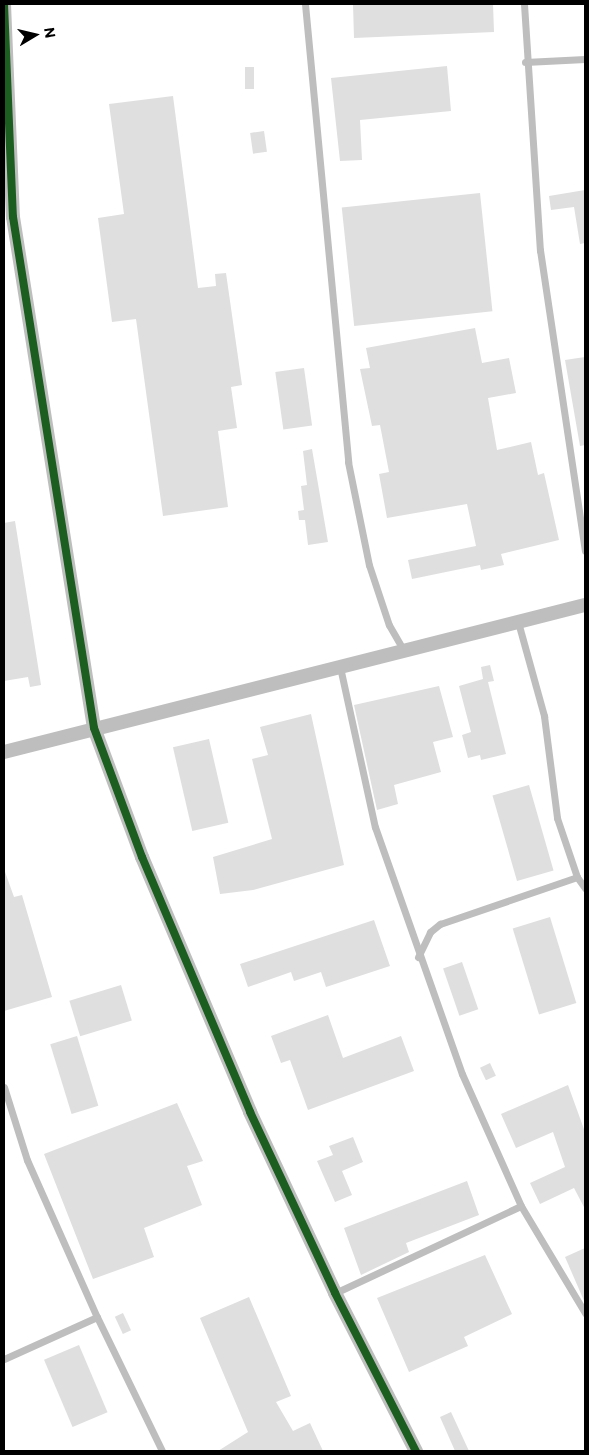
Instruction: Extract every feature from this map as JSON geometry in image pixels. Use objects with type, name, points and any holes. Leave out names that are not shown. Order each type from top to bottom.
[{"type":"street","points":[[4,4],[13,217],[94,728],[145,867],[250,1112],[335,1293],[416,1451]]},
{"type":"street","points":[[4,752],[585,605]]},
{"type":"lane","points":[[305,4],[348,462],[369,565],[389,625],[404,651]]},
{"type":"lane","points":[[524,4],[525,62],[540,250],[585,551]]},
{"type":"lane","points":[[525,62],[585,60]]},
{"type":"lane","points":[[518,622],[544,716],[557,818],[577,877],[585,888]]},
{"type":"lane","points":[[340,667],[375,826],[418,957],[462,1074],[521,1206],[585,1313]]},
{"type":"lane","points":[[418,957],[430,932],[440,924],[577,877]]},
{"type":"lane","points":[[4,1087],[27,1160],[96,1317],[162,1451]]},
{"type":"lane","points":[[335,1293],[521,1206]]},
{"type":"lane","points":[[4,1360],[96,1317]]},
{"type":"building","points":[[353,4],[493,4],[494,32],[354,38]]},
{"type":"building","points":[[447,66],[451,111],[360,120],[362,160],[340,161],[331,78]]},
{"type":"building","points":[[245,67],[254,67],[254,89],[245,89]]},
{"type":"building","points":[[173,96],[198,288],[216,286],[215,274],[226,273],[242,385],[231,387],[237,428],[218,431],[228,507],[163,516],[136,319],[112,322],[98,218],[124,214],[109,104]]},
{"type":"building","points":[[264,131],[267,152],[253,154],[250,133]]},
{"type":"building","points":[[585,190],[585,243],[580,244],[574,207],[551,210],[549,196]]},
{"type":"building","points":[[480,193],[492,311],[354,326],[342,208]]},
{"type":"building","points":[[475,328],[482,363],[509,358],[516,393],[488,398],[497,450],[531,442],[538,475],[544,473],[559,540],[501,554],[504,565],[481,570],[480,565],[412,579],[408,560],[476,546],[467,504],[387,518],[379,474],[389,472],[380,425],[372,426],[360,369],[370,368],[366,348]]},
{"type":"building","points":[[585,357],[585,445],[580,446],[565,360]]},
{"type":"building","points":[[304,368],[312,425],[283,429],[275,372]]},
{"type":"building","points":[[312,449],[328,542],[308,545],[305,520],[299,520],[298,511],[304,510],[301,486],[307,485],[303,451]]},
{"type":"building","points":[[15,521],[41,685],[30,687],[28,677],[4,681],[4,523]]},
{"type":"building","points":[[490,665],[494,681],[488,682],[506,754],[481,760],[480,755],[468,758],[462,735],[471,732],[459,686],[483,679],[481,667]]},
{"type":"building","points":[[439,686],[453,737],[433,742],[441,772],[394,785],[398,804],[377,810],[354,705]]},
{"type":"building","points":[[311,714],[344,865],[253,890],[220,894],[213,857],[272,839],[252,759],[268,755],[260,727]]},
{"type":"building","points":[[209,739],[228,823],[192,831],[173,747]]},
{"type":"building","points":[[529,785],[554,871],[517,881],[492,795]]},
{"type":"building","points":[[4,869],[14,897],[22,895],[52,997],[4,1011]]},
{"type":"building","points":[[550,917],[576,1003],[539,1014],[513,928]]},
{"type":"building","points":[[374,920],[390,966],[326,987],[321,972],[294,981],[291,972],[248,987],[240,964]]},
{"type":"building","points":[[462,962],[478,1009],[459,1016],[443,969]]},
{"type":"building","points":[[121,985],[132,1020],[80,1036],[69,1001]]},
{"type":"building","points":[[328,1015],[343,1058],[401,1036],[414,1071],[308,1110],[290,1060],[281,1063],[271,1036]]},
{"type":"building","points":[[77,1036],[98,1106],[72,1114],[50,1044]]},
{"type":"building","points":[[490,1063],[496,1076],[486,1080],[480,1068]]},
{"type":"building","points":[[568,1085],[585,1132],[585,1209],[574,1188],[540,1204],[530,1183],[565,1167],[553,1132],[516,1148],[501,1114]]},
{"type":"building","points":[[177,1103],[203,1161],[187,1166],[202,1205],[144,1228],[154,1257],[93,1279],[44,1154]]},
{"type":"building","points":[[353,1137],[363,1162],[342,1171],[352,1195],[335,1202],[317,1161],[333,1155],[329,1146]]},
{"type":"building","points":[[467,1181],[479,1215],[406,1243],[409,1252],[361,1275],[344,1228]]},
{"type":"building","points":[[585,1248],[585,1303],[565,1257]]},
{"type":"building","points":[[485,1255],[512,1314],[464,1337],[468,1346],[409,1372],[377,1298]]},
{"type":"building","points":[[249,1297],[291,1396],[276,1402],[293,1431],[310,1423],[323,1451],[218,1451],[248,1432],[200,1318]]},
{"type":"building","points":[[123,1313],[131,1330],[123,1334],[115,1317]]},
{"type":"building","points":[[79,1345],[108,1412],[73,1427],[44,1360]]},
{"type":"building","points":[[451,1412],[469,1451],[455,1451],[440,1417]]},
{"type":"cycle path","points":[[4,4],[13,217],[94,728],[142,857],[250,1112],[335,1293],[416,1451]]}]
